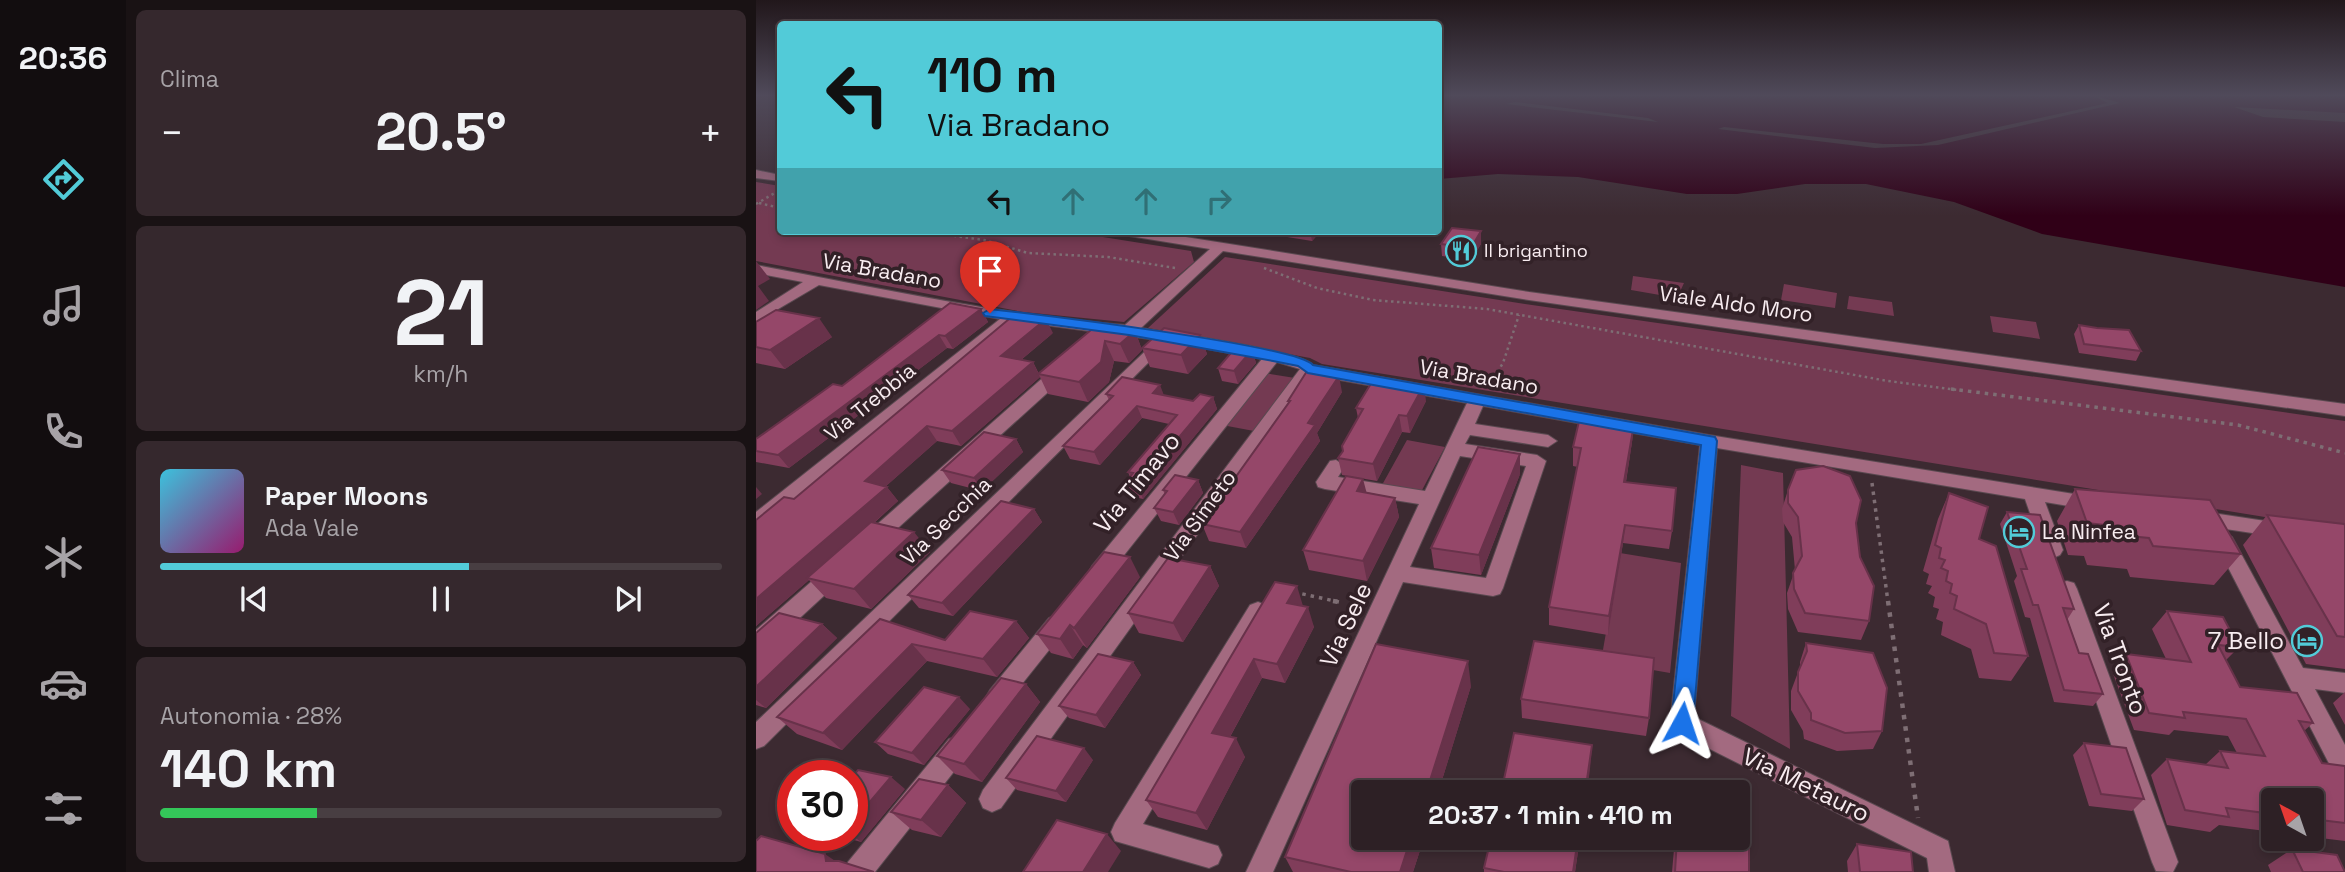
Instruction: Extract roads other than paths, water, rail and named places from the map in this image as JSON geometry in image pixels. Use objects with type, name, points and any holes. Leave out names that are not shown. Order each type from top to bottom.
[{"type":"street","points":[[756,174],[777,178]]},
{"type":"street","name":"Viale Aldo Moro","points":[[1148,235],[1529,296],[2345,410]]},
{"type":"street","points":[[1129,330],[1221,247]]},
{"type":"street","name":"Via Bradano","points":[[756,269],[814,282],[1013,317],[1129,330],[1273,356],[1303,363],[1308,369],[1477,400],[2032,494]]},
{"type":"street","points":[[756,318],[814,282]]},
{"type":"street","points":[[927,322],[948,306]]},
{"type":"street","name":"Via Trebbia","points":[[756,523],[1013,317]]},
{"type":"street","points":[[1092,343],[1107,329]]},
{"type":"street","name":"Via Secchia","points":[[756,738],[1168,338]]},
{"type":"street","name":"Via Timavo","points":[[1084,590],[1273,356]]},
{"type":"street","points":[[756,644],[1074,359]]},
{"type":"street","name":"Via Simeto","points":[[992,799],[1308,369]]},
{"type":"street","name":"Via Sele","points":[[1259,872],[1477,400]]},
{"type":"street","points":[[1465,428],[1548,441]]},
{"type":"street","name":"Via Metauro","points":[[1709,441],[1682,723],[1939,850],[1942,872]]},
{"type":"street","points":[[1399,573],[1493,588],[1537,461],[1455,449]]},
{"type":"street","points":[[1336,466],[1325,482],[1432,499]]},
{"type":"street","points":[[2032,494],[2110,505]]},
{"type":"street","name":"Via Tronto","points":[[2032,494],[2165,862]]},
{"type":"street","points":[[2175,515],[2292,532]]},
{"type":"street","points":[[2213,520],[2345,769]]},
{"type":"street","points":[[1209,855],[1124,832],[1272,588],[1292,592]]},
{"type":"street","points":[[988,709],[1067,612]]},
{"type":"street","points":[[2296,677],[2345,683]]},
{"type":"street","points":[[858,872],[971,731]]},
{"type":"place","name":"Il brigantino","points":[[1461,251]]},
{"type":"place","name":"La Ninfea","points":[[2019,532]]},
{"type":"place","name":"7 Bello","points":[[2307,641]]}]
